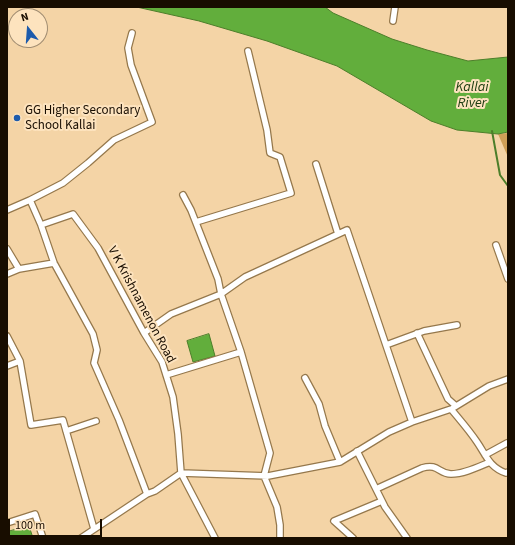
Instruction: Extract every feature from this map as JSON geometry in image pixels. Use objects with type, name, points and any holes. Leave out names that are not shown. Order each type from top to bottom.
[{"type":"street","points":[[393,21],[395,7]]},
{"type":"street","points":[[7,210],[63,183],[114,140],[152,122],[131,65],[128,48],[132,33]]},
{"type":"street","points":[[196,222],[291,193],[280,157],[270,153],[267,130],[248,51]]},
{"type":"street","points":[[316,164],[338,234]]},
{"type":"street","points":[[183,196],[192,210],[218,280],[270,452],[264,476],[277,507],[280,538]]},
{"type":"street","points":[[30,200],[41,225],[54,263],[93,334],[97,350],[94,363],[147,494]]},
{"type":"street","name":"V K Krishnamenon Road","points":[[41,225],[73,214],[98,248],[144,333],[162,362],[173,397],[181,473],[215,538]]},
{"type":"street","points":[[144,333],[171,314],[221,294],[245,278],[347,230],[412,422]]},
{"type":"street","points":[[496,245],[508,279]]},
{"type":"street","points":[[7,249],[19,269]]},
{"type":"street","points":[[7,274],[19,269],[54,263]]},
{"type":"street","points":[[386,345],[424,331],[457,325]]},
{"type":"street","points":[[417,333],[448,399],[490,462],[498,470],[506,473],[508,472]]},
{"type":"street","points":[[7,336],[20,361],[31,425],[62,420],[94,529]]},
{"type":"street","points":[[166,375],[241,352]]},
{"type":"street","points":[[7,366],[20,361]]},
{"type":"street","points":[[305,378],[319,404],[325,426],[340,462]]},
{"type":"street","points":[[83,537],[181,473],[268,476],[340,462],[388,432],[454,408],[489,386],[508,380]]},
{"type":"street","points":[[66,431],[96,421]]},
{"type":"street","points":[[485,455],[508,443]]},
{"type":"street","points":[[357,451],[382,501],[406,538]]},
{"type":"street","points":[[376,489],[428,466],[437,468],[446,474],[452,474],[462,473],[490,462]]},
{"type":"street","points":[[353,538],[334,521],[382,501]]},
{"type":"street","points":[[7,523],[35,514],[43,538]]},
{"type":"shaded area","points":[[508,133],[508,157],[498,134]]},
{"type":"water","name":"Kallai River","points":[[137,7],[325,7],[333,13],[392,39],[427,50],[468,61],[508,57],[508,132],[498,134],[457,130],[431,121],[337,66],[267,41],[199,21]]},
{"type":"water","points":[[209,334],[215,356],[193,362],[187,341]]},
{"type":"water","points":[[29,526],[33,538],[7,538],[7,532]]},
{"type":"waterway","points":[[492,131],[500,175],[508,186]]},
{"type":"place","name":"GG Higher Secondary School Kallai","points":[[17,118]]}]
